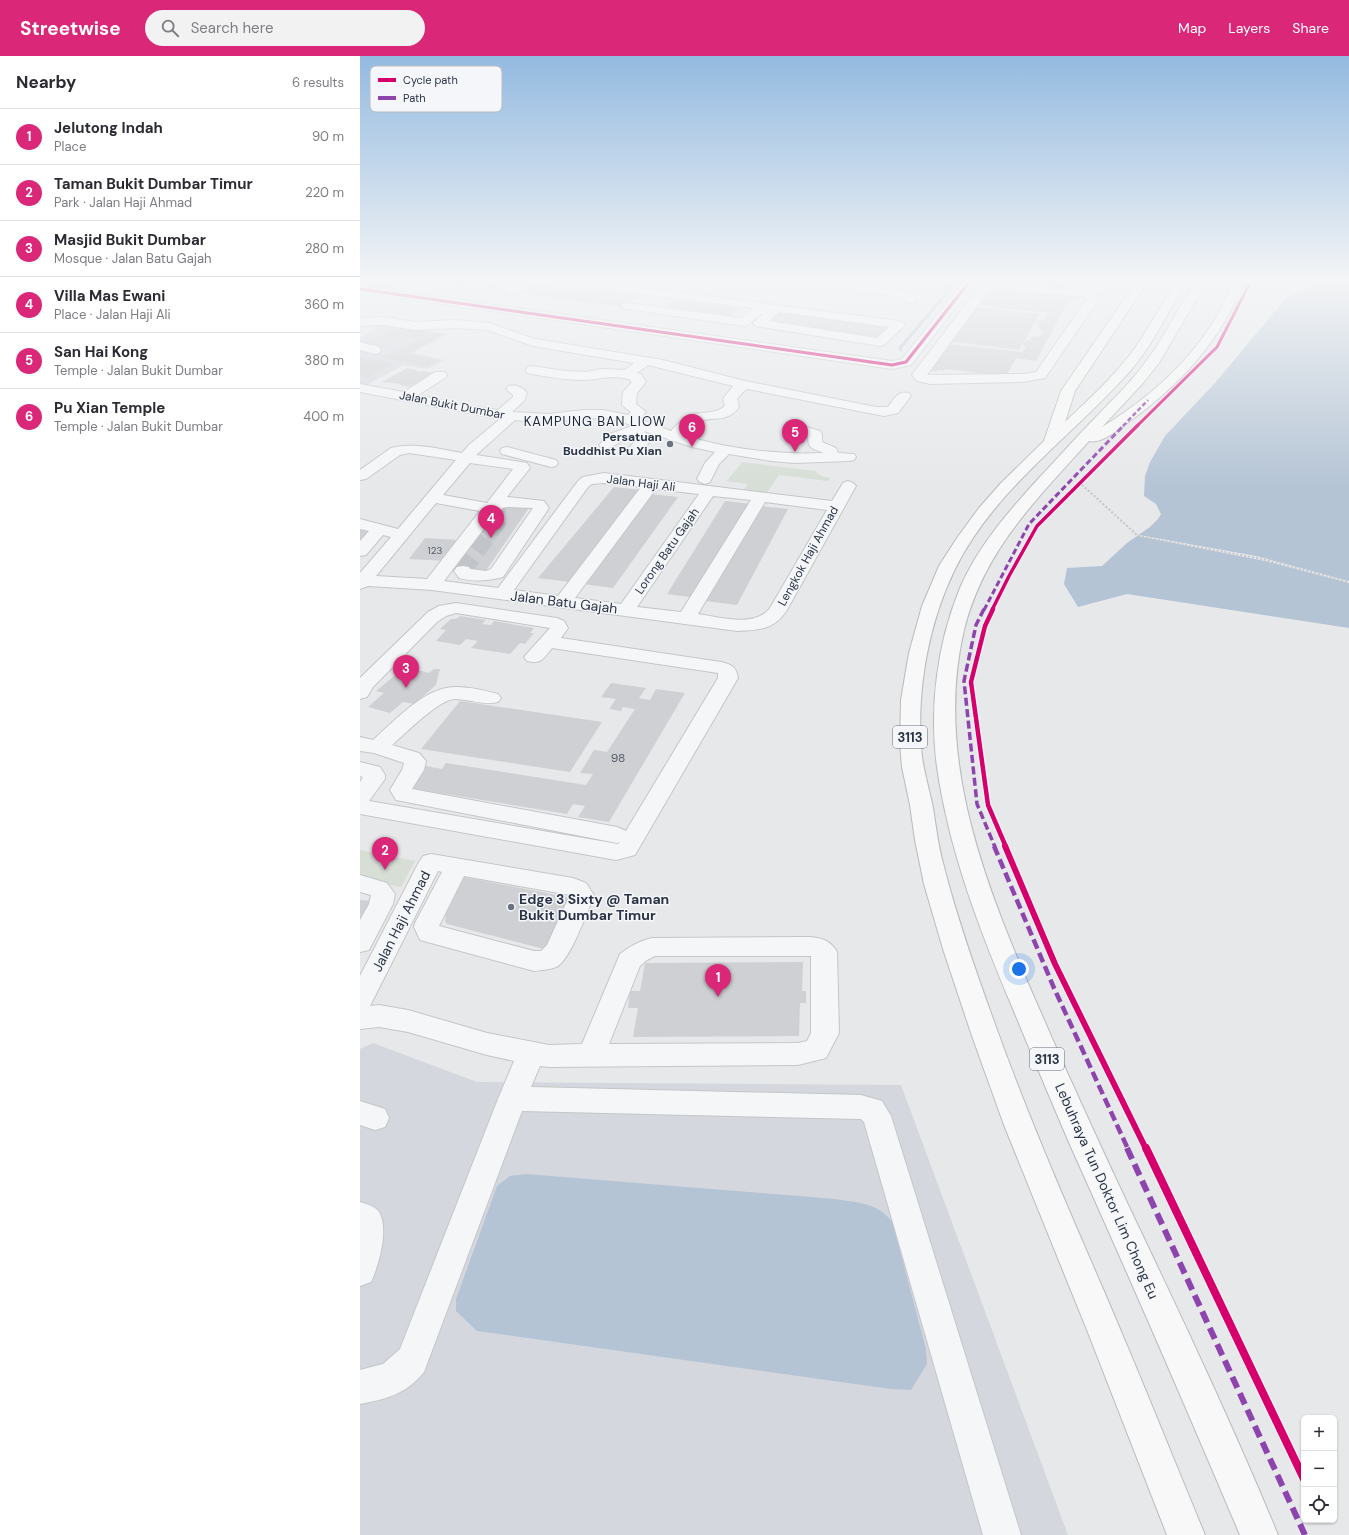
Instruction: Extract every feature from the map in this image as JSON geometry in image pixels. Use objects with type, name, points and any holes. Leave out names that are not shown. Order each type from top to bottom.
[{"type":"highway","points":[[1051,444],[1068,391],[1096,350]]},
{"type":"highway","name":"3113","points":[[1140,350],[1127,367],[1072,424],[1021,470],[990,504],[948,566],[933,598],[924,632],[915,675],[911,704],[910,743],[914,778],[926,839],[936,882],[960,964],[1008,1098],[1129,1391],[1186,1535]]},
{"type":"highway","name":"Lebuhraya Tun Doktor Lim Chong Eu","points":[[1161,350],[1146,372],[1021,507],[992,545],[968,589],[952,647],[945,684],[944,736],[947,765],[964,842],[976,884],[1003,956],[1093,1163],[1132,1246],[1259,1535]]},
{"type":"highway","points":[[1074,449],[1117,425],[1148,400],[1186,366],[1201,350]]},
{"type":"street","points":[[580,350],[645,361],[719,377],[745,385],[884,412],[893,410],[904,396]]},
{"type":"street","points":[[787,350],[892,365],[906,362],[916,350]]},
{"type":"street","points":[[938,350],[919,375],[922,378],[930,380],[1032,377],[1040,375],[1057,350]]},
{"type":"street","points":[[628,374],[645,361]]},
{"type":"street","points":[[532,370],[565,375],[586,376],[601,373],[628,374],[636,377],[639,382],[630,392],[629,405],[639,412],[636,426],[644,439],[633,451]]},
{"type":"street","points":[[406,396],[440,375]]},
{"type":"street","points":[[674,436],[695,418],[718,416],[730,410],[732,407],[730,399],[738,389],[745,385]]},
{"type":"street","name":"Jalan Bukit Dumbar","points":[[360,388],[406,396],[450,407],[506,415],[549,418],[593,413],[697,444],[771,457],[794,459],[850,457]]},
{"type":"street","name":"Jalan Batu Gajah","points":[[362,582],[467,457],[506,415],[519,398],[520,393],[513,389]]},
{"type":"street","points":[[606,445],[613,437],[636,426]]},
{"type":"street","points":[[791,426],[816,434],[815,444],[831,451],[831,457]]},
{"type":"street","points":[[479,444],[551,463]]},
{"type":"street","points":[[364,466],[401,449],[467,457],[522,466],[493,508],[432,585]]},
{"type":"street","name":"Lorong Batu Gajah","points":[[626,610],[707,485],[712,463],[726,449]]},
{"type":"street","name":"Jalan Haji Ali","points":[[503,594],[583,484],[588,480],[604,478],[651,485],[707,485],[760,498],[836,506]]},
{"type":"street","points":[[563,602],[651,485]]},
{"type":"street","name":"Lengkok Haji Ahmad","points":[[764,622],[773,618],[778,610],[848,486]]},
{"type":"street","points":[[432,498],[493,508],[506,502],[538,504],[541,508],[496,573],[487,576],[465,574],[463,571]]},
{"type":"street","points":[[687,618],[760,498]]},
{"type":"street","points":[[360,524],[402,535]]},
{"type":"street","points":[[360,551],[379,530]]},
{"type":"street","name":"Jalan Batu Gajah","points":[[362,582],[432,585],[737,624],[764,622]]},
{"type":"street","points":[[360,807],[616,852],[623,851],[627,849],[728,678],[727,670],[721,668],[541,650],[559,628],[558,625],[551,622],[448,608],[441,610],[431,618],[362,687]]},
{"type":"street","points":[[369,745],[432,701],[445,694],[460,694],[491,698]]},
{"type":"street","points":[[369,745],[415,760],[413,770],[401,790],[404,795],[617,835]]},
{"type":"street","points":[[360,769],[372,772],[374,775],[374,779],[360,797]]},
{"type":"street","name":"Jalan Haji Ahmad","points":[[360,1001],[403,914],[431,862],[457,866]]},
{"type":"street","points":[[457,866],[578,889],[582,895],[557,952],[548,960],[541,961],[433,935],[427,930],[426,927],[429,919],[457,866]]},
{"type":"street","points":[[360,883],[379,889],[383,894],[381,904],[360,943]]},
{"type":"street","points":[[403,914],[429,919]]},
{"type":"street","points":[[360,1018],[379,1016],[408,1021],[487,1044],[531,1054],[549,1056],[798,1054],[816,1050],[826,1033],[824,952],[817,947],[810,946],[652,947],[638,953],[629,961],[591,1055]]},
{"type":"street","points":[[360,1387],[389,1381],[402,1372],[412,1360],[512,1099],[531,1054]]},
{"type":"street","points":[[512,1099],[860,1107],[872,1110],[877,1116],[1002,1535]]},
{"type":"street","points":[[360,1216],[367,1221],[367,1236],[360,1271]]},
{"type":"path","points":[[1074,488],[1084,477]]},
{"type":"path","points":[[1079,482],[1138,536],[1262,559],[1349,582]]},
{"type":"shaded area","points":[[360,350],[417,350],[412,353],[445,360],[427,369],[403,365],[367,385],[360,383]]},
{"type":"shaded area","points":[[742,462],[815,471],[821,476],[830,478],[828,481],[779,475],[766,494],[743,491],[748,484],[727,481]]},
{"type":"shaded area","points":[[360,850],[415,861],[401,887],[360,879]]},
{"type":"shaded area","points":[[373,1043],[477,1082],[901,1085],[1068,1535],[360,1535],[360,1049]]},
{"type":"water","points":[[1243,350],[1349,350],[1349,628],[1127,594],[1078,607],[1064,584],[1067,568],[1102,566],[1127,543],[1150,527],[1158,519],[1161,514],[1156,504],[1144,496],[1145,476],[1150,462],[1165,436],[1215,383]]},
{"type":"water","points":[[526,1174],[835,1199],[866,1204],[873,1207],[886,1215],[892,1221],[926,1349],[927,1364],[911,1390],[891,1389],[477,1331],[456,1311],[456,1299],[497,1186],[510,1176]]},
{"type":"pier","points":[[1138,536],[1256,556],[1349,581],[1349,583],[1265,561]]},
{"type":"building","points":[[399,350],[416,350],[408,354],[439,360],[427,366],[383,358]]},
{"type":"building","points":[[942,350],[1004,350],[1023,352],[1024,350],[1042,350],[1036,361],[1016,358],[1006,376],[945,369],[944,371],[938,370],[937,372],[927,370]]},
{"type":"building","points":[[360,357],[394,363],[368,377],[360,375]]},
{"type":"building","points":[[407,368],[417,370],[414,371],[435,373],[409,387],[399,385],[402,384],[382,382]]},
{"type":"building","points":[[614,487],[642,490],[570,582],[538,578]]},
{"type":"building","points":[[651,494],[678,497],[613,588],[583,584]]},
{"type":"building","points":[[725,501],[752,504],[697,598],[667,594]]},
{"type":"building","points":[[498,506],[529,508],[485,572],[450,570]]},
{"type":"building","points":[[760,506],[788,509],[737,605],[705,601]]},
{"type":"building","points":[[360,526],[372,528],[360,542]]},
{"type":"building","points":[[425,538],[461,540],[446,561],[409,559]]},
{"type":"building","points":[[460,616],[486,620],[482,624],[491,625],[494,621],[534,628],[530,633],[534,633],[525,644],[520,643],[510,654],[471,648],[478,641],[466,639],[460,645],[436,641],[446,630],[440,629],[451,619],[456,619]]},
{"type":"building","points":[[405,667],[429,673],[434,669],[440,669],[436,685],[414,704],[403,702],[390,713],[368,707],[384,693],[376,691]]},
{"type":"building","points":[[611,683],[646,688],[639,698],[650,700],[656,689],[685,693],[609,822],[578,817],[585,806],[573,804],[567,814],[409,788],[426,766],[442,769],[446,763],[586,785],[593,774],[580,773],[594,750],[607,752],[635,709],[623,707],[621,711],[609,709],[616,699],[601,697]]},
{"type":"building","points":[[460,701],[602,722],[570,772],[421,749]]},
{"type":"building","name":"Edge 3 Sixty @ Taman Bukit Dumbar Timur","points":[[464,877],[577,899],[548,950],[447,924],[445,921],[446,914]]},
{"type":"building","points":[[360,900],[373,901],[360,923]]},
{"type":"building","points":[[803,962],[802,991],[806,991],[806,1003],[800,1003],[799,1036],[633,1037],[638,1008],[628,1008],[630,991],[640,991],[645,963]]},
{"type":"tunnel","points":[[463,571],[505,513],[495,509]]},
{"type":"marked path","points":[[1148,400],[1029,524],[976,625],[964,681],[977,804],[1054,988],[1305,1535]]},
{"type":"cycle path","points":[[787,350],[892,365],[906,362],[915,350]]},
{"type":"cycle path","points":[[1214,350],[1079,482],[1055,509],[1037,526],[1009,576],[985,626],[971,682],[988,805],[1055,964],[1134,1123],[1301,1473]]},
{"type":"place","name":"Persatuan Buddhist Pu Xian","points":[[670,444]]},
{"type":"place","name":"Pu Xian Temple","points":[[692,447]]},
{"type":"place","name":"San Hai Kong","points":[[795,452]]},
{"type":"place","name":"Villa Mas Ewani","points":[[491,538]]},
{"type":"place","name":"Masjid Bukit Dumbar","points":[[406,688]]},
{"type":"place","name":"Taman Bukit Dumbar Timur","points":[[385,870]]},
{"type":"place","name":"Edge 3 Sixty @ Taman Bukit Dumbar Timur","points":[[511,907]]},
{"type":"place","name":"Jelutong Indah","points":[[718,997]]},
{"type":"district","name":"KAMPUNG BAN LIOW","points":[[595,421]]}]
